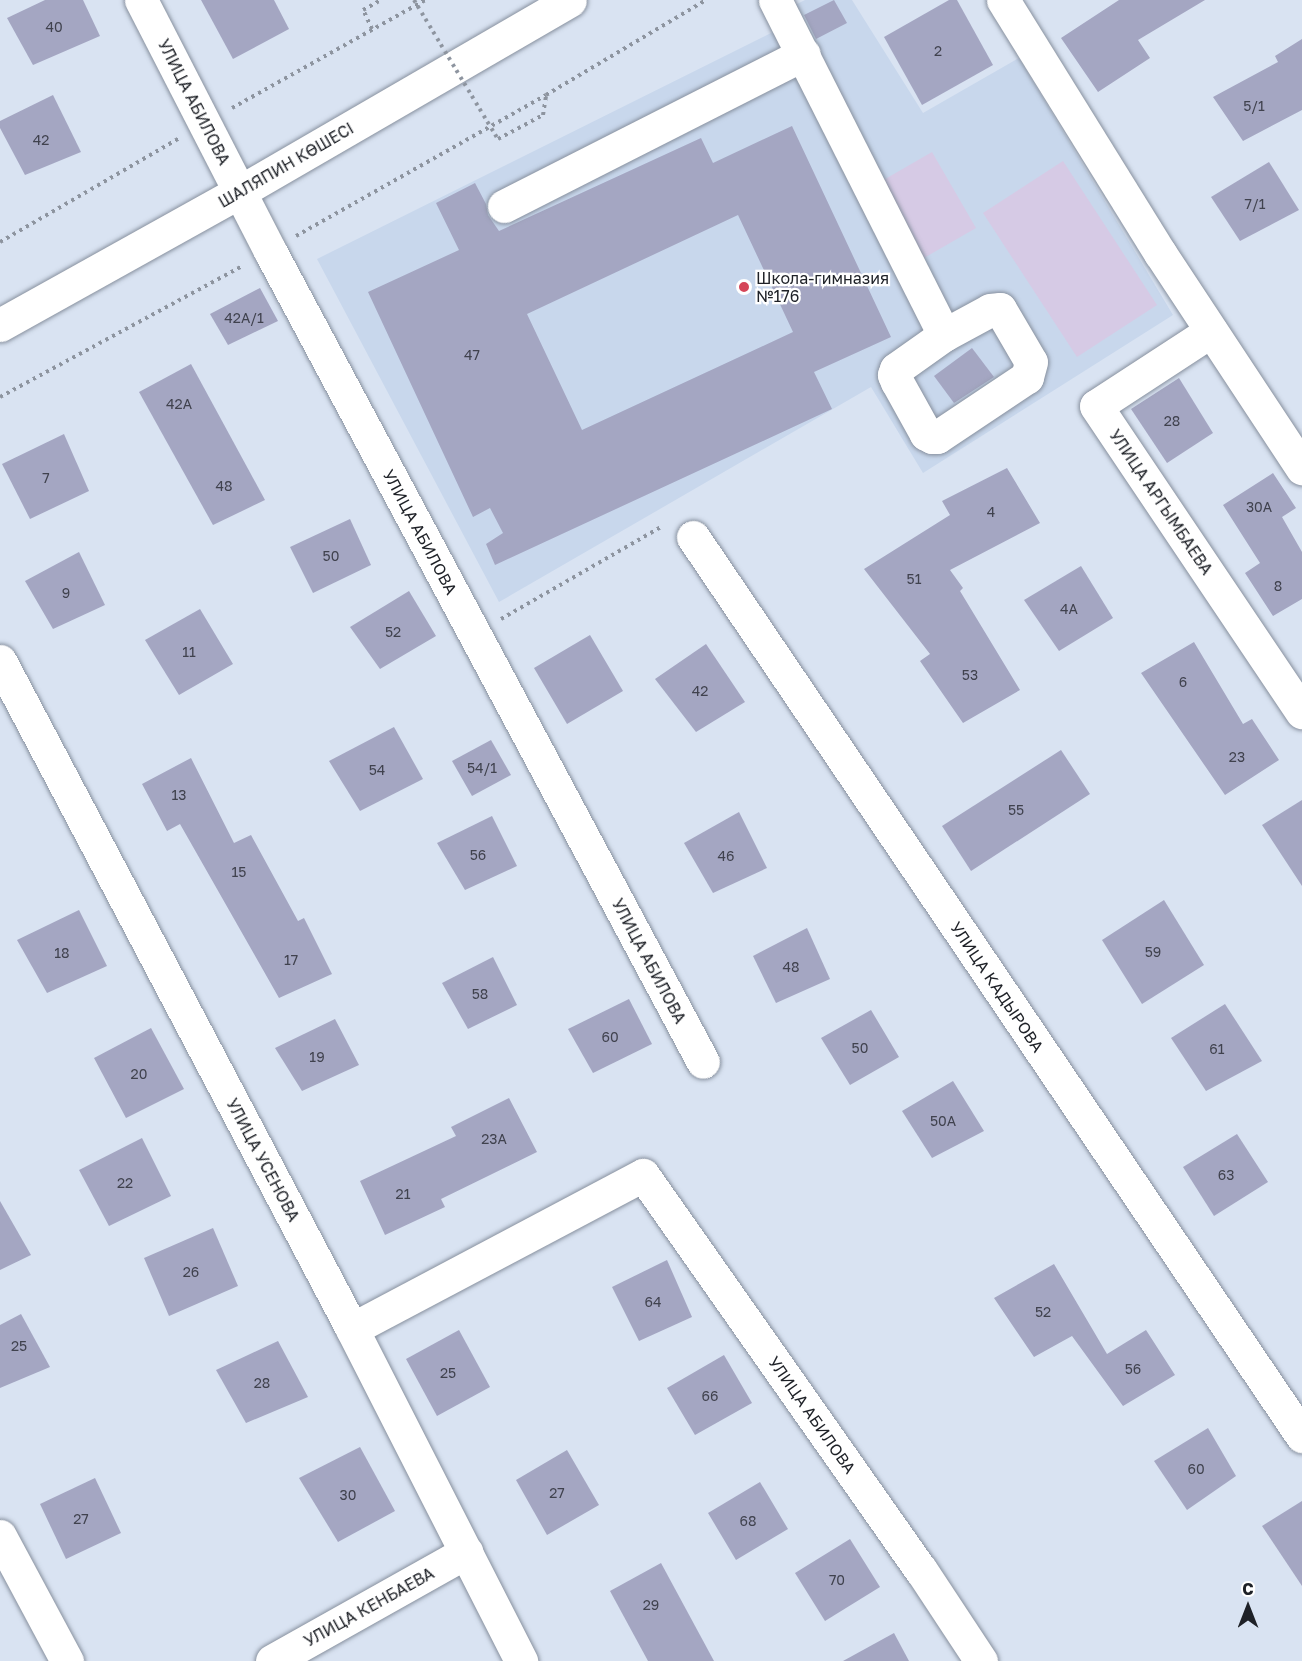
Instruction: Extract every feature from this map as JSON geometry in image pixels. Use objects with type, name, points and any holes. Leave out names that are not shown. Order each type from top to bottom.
[{"type":"street","name":"УЛИЦА АБИЛОВА","points":[[141,0],[270,251],[703,1062]]},
{"type":"street","name":"ШАЛЯПИН КӨШЕСІ","points":[[0,324],[241,191],[570,0]]},
{"type":"street","points":[[776,0],[944,335]]},
{"type":"street","points":[[1003,0],[1211,331],[1302,468]]},
{"type":"street","points":[[504,206],[804,54]]},
{"type":"street","name":"УЛИЦА АРГЫМБАЕВА","points":[[1211,331],[1096,406],[1302,712]]},
{"type":"street","name":"УЛИЦА КАДЫРОВА","points":[[693,537],[1302,1436]]},
{"type":"street","name":"УЛИЦА УСЕНОВА","points":[[0,661],[352,1329],[521,1661]]},
{"type":"street","name":"УЛИЦА АБИЛОВА","points":[[352,1329],[643,1175],[921,1569],[981,1661]]},
{"type":"street","points":[[0,1536],[67,1661]]},
{"type":"street","name":"УЛИЦА КЕНБАЕВА","points":[[272,1661],[466,1552]]},
{"type":"path","points":[[372,29],[363,10],[381,0]]},
{"type":"path","points":[[414,0],[498,139],[543,115],[546,95]]},
{"type":"path","points":[[0,397],[270,251],[546,95],[706,0]]},
{"type":"path","points":[[474,635],[581,571],[670,522],[678,524],[693,537]]},
{"type":"shaded area","name":"Школа-гимназия №176","points":[[805,0],[852,0],[923,113],[1019,58],[1173,315],[923,473],[871,387],[499,602],[317,259],[781,28],[793,6]]},
{"type":"shaded area","points":[[932,152],[976,228],[924,258],[880,182]]},
{"type":"shaded area","points":[[1063,161],[1157,305],[1077,357],[983,213]]},
{"type":"building","points":[[45,0],[83,0],[100,36],[33,65],[7,18]]},
{"type":"building","points":[[201,0],[274,0],[289,29],[233,59]]},
{"type":"building","points":[[834,0],[847,23],[816,39],[804,15]]},
{"type":"building","points":[[949,0],[957,0],[993,65],[922,105],[884,37]]},
{"type":"building","points":[[1119,0],[1205,0],[1138,40],[1150,58],[1098,92],[1061,38]]},
{"type":"building","points":[[1302,39],[1302,110],[1243,141],[1213,97],[1278,62],[1275,56]]},
{"type":"building","points":[[53,95],[81,152],[25,175],[0,128],[0,121]]},
{"type":"building","points":[[792,126],[891,337],[814,372],[832,409],[495,565],[486,544],[503,533],[490,508],[473,517],[368,292],[459,250],[436,203],[475,183],[486,204],[488,215],[499,231],[701,138],[713,163]],"holes":[[[738,215],[793,332],[582,430],[527,314]]]},
{"type":"building","points":[[1269,162],[1299,210],[1240,241],[1211,197]]},
{"type":"building","points":[[260,288],[278,321],[228,345],[210,314]]},
{"type":"building","points":[[972,348],[994,377],[954,403],[934,376]]},
{"type":"building","points":[[191,364],[265,500],[213,525],[139,392]]},
{"type":"building","points":[[1179,378],[1213,433],[1167,463],[1131,409]]},
{"type":"building","points":[[64,434],[89,491],[30,519],[2,464]]},
{"type":"building","points":[[1007,468],[1040,523],[950,570],[963,588],[960,591],[1020,690],[963,723],[920,661],[930,654],[864,569],[950,515],[942,501]]},
{"type":"building","points":[[1273,473],[1296,508],[1282,517],[1302,552],[1302,599],[1273,616],[1245,573],[1260,563],[1223,505]]},
{"type":"building","points":[[350,519],[371,565],[313,593],[290,547]]},
{"type":"building","points":[[79,552],[105,605],[53,629],[25,581]]},
{"type":"building","points":[[1081,566],[1113,618],[1059,651],[1024,600]]},
{"type":"building","points":[[409,591],[436,636],[380,669],[350,627]]},
{"type":"building","points":[[200,609],[233,664],[179,695],[145,640]]},
{"type":"building","points":[[590,635],[623,691],[567,724],[534,668]]},
{"type":"building","points":[[1194,642],[1243,724],[1252,719],[1279,760],[1225,795],[1141,673]]},
{"type":"building","points":[[706,644],[745,702],[696,732],[655,679]]},
{"type":"building","points":[[394,727],[423,779],[360,811],[329,761]]},
{"type":"building","points":[[491,740],[511,775],[472,796],[452,761]]},
{"type":"building","points":[[1061,750],[1090,794],[971,871],[942,826]]},
{"type":"building","points":[[191,758],[234,843],[251,835],[298,921],[304,918],[332,974],[279,998],[180,824],[167,831],[142,784]]},
{"type":"building","points":[[1302,800],[1302,886],[1262,825]]},
{"type":"building","points":[[739,812],[767,868],[713,893],[684,843]]},
{"type":"building","points":[[492,816],[517,866],[465,890],[437,843]]},
{"type":"building","points":[[1164,900],[1204,965],[1142,1004],[1102,940]]},
{"type":"building","points":[[79,910],[107,966],[47,993],[17,940]]},
{"type":"building","points":[[807,928],[830,979],[776,1003],[753,956]]},
{"type":"building","points":[[493,957],[517,1005],[468,1029],[442,983]]},
{"type":"building","points":[[629,999],[652,1044],[593,1073],[568,1029]]},
{"type":"building","points":[[1225,1004],[1262,1061],[1206,1091],[1171,1038]]},
{"type":"building","points":[[871,1010],[899,1057],[850,1085],[821,1038]]},
{"type":"building","points":[[335,1019],[359,1065],[302,1091],[275,1048]]},
{"type":"building","points":[[151,1028],[184,1089],[126,1118],[94,1058]]},
{"type":"building","points":[[953,1081],[984,1131],[932,1158],[902,1111]]},
{"type":"building","points":[[509,1098],[537,1152],[441,1199],[445,1207],[385,1235],[360,1181],[456,1136],[451,1127]]},
{"type":"building","points":[[1237,1134],[1268,1182],[1214,1216],[1183,1167]]},
{"type":"building","points":[[142,1138],[171,1196],[109,1226],[79,1170]]},
{"type":"building","points":[[0,1201],[31,1255],[0,1270]]},
{"type":"building","points":[[213,1228],[238,1286],[169,1316],[144,1258]]},
{"type":"building","points":[[667,1260],[692,1317],[639,1341],[612,1287]]},
{"type":"building","points":[[1054,1264],[1107,1354],[1146,1330],[1175,1375],[1123,1406],[1072,1336],[1034,1357],[994,1298]]},
{"type":"building","points":[[21,1314],[50,1367],[0,1388],[0,1325]]},
{"type":"building","points":[[459,1330],[490,1387],[437,1416],[406,1359]]},
{"type":"building","points":[[278,1341],[308,1397],[246,1423],[216,1370]]},
{"type":"building","points":[[724,1355],[752,1403],[695,1435],[667,1388]]},
{"type":"building","points":[[1208,1428],[1236,1476],[1187,1510],[1154,1461]]},
{"type":"building","points":[[360,1447],[395,1511],[338,1542],[299,1478]]},
{"type":"building","points":[[567,1450],[599,1505],[547,1535],[516,1480]]},
{"type":"building","points":[[95,1478],[121,1533],[66,1559],[40,1504]]},
{"type":"building","points":[[760,1482],[788,1529],[736,1560],[708,1513]]},
{"type":"building","points":[[1302,1501],[1302,1586],[1262,1526]]},
{"type":"building","points":[[850,1539],[880,1587],[825,1621],[795,1573]]},
{"type":"building","points":[[661,1563],[714,1661],[648,1661],[610,1591]]},
{"type":"building","points":[[894,1633],[909,1661],[843,1661]]},
{"type":"place","name":"Школа-гимназия №176","points":[[744,287]]}]
